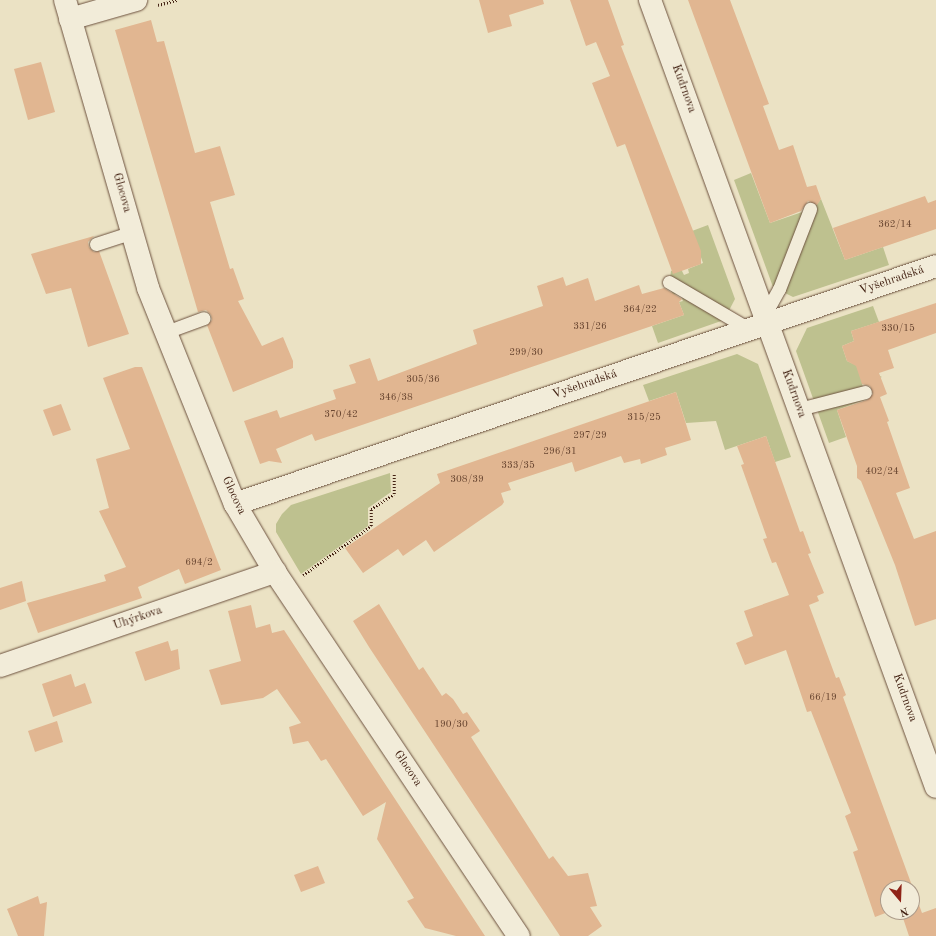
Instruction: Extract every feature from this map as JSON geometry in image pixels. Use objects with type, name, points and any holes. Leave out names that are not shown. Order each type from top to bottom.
[{"type":"street","name":"Kudrnova","points":[[650,0],[760,322],[799,408],[936,787]]},
{"type":"street","points":[[68,9],[146,3]]},
{"type":"street","name":"Glocova","points":[[68,9],[148,288],[235,504],[275,572],[519,936]]},
{"type":"street","name":"Vyšehradská","points":[[235,504],[760,322],[936,266]]},
{"type":"street","name":"Uhýrkova","points":[[0,666],[275,572]]},
{"type":"lane","points":[[669,282],[760,322],[779,290],[810,209]]},
{"type":"lane","points":[[96,244],[132,232]]},
{"type":"lane","points":[[166,332],[204,318]]},
{"type":"lane","points":[[799,408],[865,392]]},
{"type":"path","points":[[146,3],[177,0]]},
{"type":"path","points":[[300,578],[371,526],[371,509],[394,494],[394,469]]},
{"type":"green space","points":[[751,173],[770,223],[814,208],[821,199],[845,260],[883,247],[889,265],[793,297],[773,287],[734,180]]},
{"type":"green space","points":[[708,225],[735,299],[724,320],[658,343],[652,326],[684,315],[679,302],[683,301],[680,293],[673,295],[669,286],[671,271],[680,267],[684,275],[689,273],[688,269],[703,263],[692,231]]},
{"type":"green space","points":[[873,306],[879,322],[851,331],[854,341],[842,346],[847,361],[882,377],[862,384],[867,399],[837,410],[846,437],[829,443],[796,351],[807,328]]},
{"type":"green space","points":[[737,354],[758,364],[791,457],[775,462],[766,436],[725,450],[716,421],[686,423],[676,392],[649,401],[643,385]]},
{"type":"green space","points":[[390,473],[391,492],[368,508],[368,526],[301,574],[276,532],[276,524],[282,514],[291,505]]},
{"type":"building","points":[[479,0],[543,0],[544,4],[509,15],[512,26],[488,33]]},
{"type":"building","points":[[570,0],[608,0],[624,45],[621,46],[701,251],[701,264],[673,274],[625,144],[617,147],[592,83],[610,76],[596,42],[586,46]]},
{"type":"building","points":[[688,0],[730,0],[769,104],[763,106],[779,150],[793,145],[807,187],[816,185],[821,199],[817,205],[808,201],[801,211],[770,223]]},
{"type":"building","points":[[151,20],[157,42],[164,41],[195,153],[220,146],[235,195],[210,202],[230,269],[233,268],[244,299],[238,301],[262,346],[283,337],[293,361],[293,368],[233,392],[207,325],[212,320],[211,315],[206,310],[198,312],[115,30]]},
{"type":"building","points":[[41,62],[55,112],[28,120],[14,69]]},
{"type":"building","points":[[925,196],[928,203],[936,200],[936,229],[845,260],[833,228]]},
{"type":"building","points":[[94,236],[88,242],[89,247],[94,252],[99,251],[129,334],[88,347],[71,288],[46,294],[31,254]]},
{"type":"building","points":[[563,277],[566,286],[588,278],[595,301],[639,285],[642,294],[664,288],[682,299],[679,302],[684,315],[315,441],[312,434],[276,449],[282,463],[269,461],[260,464],[244,421],[277,410],[280,418],[336,399],[333,390],[356,383],[349,365],[370,358],[378,381],[477,344],[473,330],[543,306],[537,286]]},
{"type":"building","points":[[936,303],[936,333],[888,350],[894,368],[879,373],[887,394],[880,397],[910,488],[896,493],[914,539],[936,531],[936,619],[915,626],[895,565],[861,481],[857,478],[857,466],[837,410],[867,400],[873,394],[870,386],[862,384],[856,366],[847,361],[842,346],[854,341],[851,331]]},
{"type":"building","points":[[135,367],[142,367],[221,570],[185,584],[179,569],[138,587],[142,598],[38,633],[27,603],[106,581],[104,575],[126,567],[99,511],[109,508],[96,459],[130,449],[103,378]]},
{"type":"building","points":[[676,392],[691,440],[665,448],[667,455],[641,464],[640,459],[624,463],[621,456],[575,472],[572,462],[508,483],[511,490],[501,493],[504,502],[502,505],[434,552],[426,540],[403,556],[398,549],[363,573],[345,548],[440,483],[437,474]]},
{"type":"building","points":[[61,404],[71,430],[53,436],[43,410]]},
{"type":"building","points":[[766,436],[800,532],[803,531],[811,553],[808,554],[824,593],[817,596],[819,601],[809,605],[836,678],[839,677],[846,695],[843,697],[910,880],[880,880],[880,915],[875,917],[853,852],[858,850],[845,816],[851,813],[811,711],[807,712],[786,650],[745,665],[736,643],[753,636],[744,611],[789,595],[776,562],[772,563],[763,539],[767,538],[741,465],[744,464],[737,446]]},
{"type":"building","points":[[22,581],[26,601],[0,610],[0,588]]},
{"type":"building","points":[[379,604],[419,670],[423,667],[442,696],[446,693],[453,699],[463,714],[467,712],[480,731],[471,737],[549,859],[553,856],[568,876],[588,873],[597,906],[590,907],[602,926],[588,936],[560,936],[369,647],[353,621]]},
{"type":"building","points":[[251,605],[256,628],[270,624],[272,633],[284,630],[485,936],[456,936],[425,928],[407,901],[414,898],[377,839],[386,802],[363,816],[326,759],[321,761],[308,741],[293,744],[289,727],[301,723],[277,689],[263,698],[221,705],[209,670],[241,661],[228,611]]},
{"type":"building","points":[[168,641],[171,651],[178,649],[180,669],[145,681],[135,652]]},
{"type":"building","points":[[71,674],[75,687],[85,683],[92,703],[53,717],[42,684]]},
{"type":"building","points":[[57,721],[63,742],[35,752],[28,731]]},
{"type":"building","points":[[318,866],[325,883],[301,892],[294,875]]},
{"type":"building","points":[[38,896],[40,904],[47,902],[44,936],[18,936],[7,909]]},
{"type":"building","points":[[920,908],[922,913],[936,908],[936,936],[909,936],[904,920],[920,920]]}]
